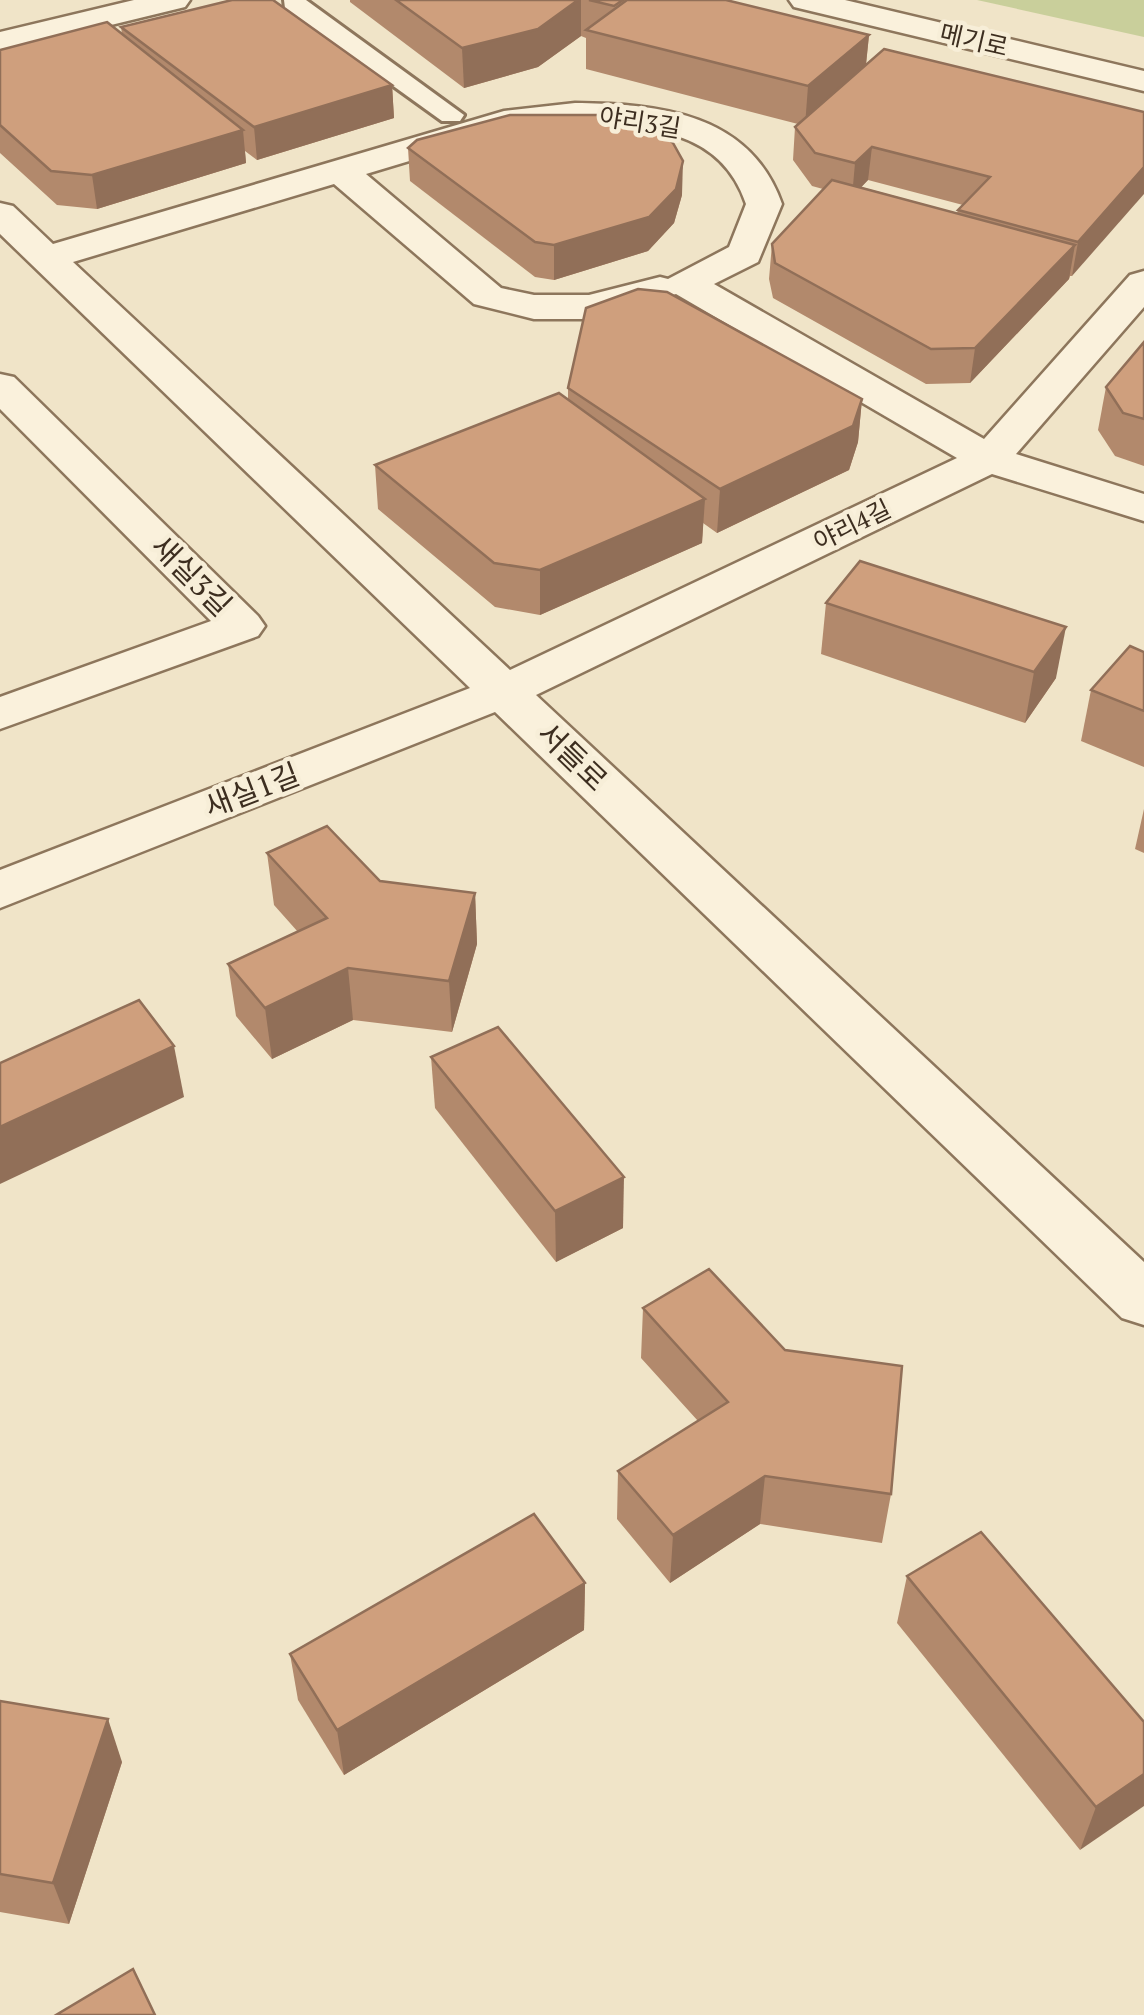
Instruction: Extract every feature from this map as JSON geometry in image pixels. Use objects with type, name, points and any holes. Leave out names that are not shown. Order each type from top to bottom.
[{"type":"street","points":[[0,42],[174,0]]},
{"type":"street","name":"메기로","points":[[805,0],[1144,81]]},
{"type":"street","points":[[294,3],[451,115]]},
{"type":"street","name":"야리3길","points":[[46,258],[479,128],[564,112],[635,116],[704,133],[750,169],[764,204],[745,254],[685,284],[590,307],[534,306],[488,296],[342,172]]},
{"type":"street","name":"서들로","points":[[0,214],[1144,1300]]},
{"type":"street","name":"야리4길","points":[[503,692],[989,459],[1144,283]]},
{"type":"street","points":[[685,284],[989,459],[1144,508]]},
{"type":"street","name":"새실3길","points":[[0,386],[242,626],[0,714]]},
{"type":"street","name":"새실1길","points":[[0,890],[503,692]]},
{"type":"green space","points":[[977,0],[1144,0],[1144,37]]},
{"type":"building","points":[[232,0],[273,0],[392,85],[254,127],[121,27]]},
{"type":"building","points":[[396,0],[578,0],[538,29],[462,48]]},
{"type":"building","points":[[589,0],[623,0],[614,6]]},
{"type":"building","points":[[627,0],[726,0],[869,35],[808,86],[586,30]]},
{"type":"building","points":[[107,22],[243,130],[92,175],[51,171],[0,125],[0,50]]},
{"type":"building","points":[[884,49],[1144,112],[1144,167],[1078,242],[958,210],[990,177],[872,147],[855,163],[815,153],[795,127]]},
{"type":"building","points":[[510,115],[607,115],[660,132],[673,143],[683,161],[676,189],[649,217],[554,245],[535,242],[408,148],[417,140]]},
{"type":"building","points":[[832,180],[1075,245],[975,348],[931,349],[775,263],[772,244]]},
{"type":"building","points":[[638,289],[667,292],[862,399],[853,426],[720,489],[568,388],[586,308]]},
{"type":"building","points":[[1144,342],[1144,419],[1123,413],[1106,387]]},
{"type":"building","points":[[559,393],[705,499],[540,570],[494,563],[375,465]]},
{"type":"building","points":[[860,561],[1066,627],[1034,672],[826,603]]},
{"type":"building","points":[[1130,646],[1144,652],[1144,711],[1091,690]]},
{"type":"building","points":[[327,826],[380,881],[475,893],[449,981],[348,968],[265,1008],[228,964],[327,918],[267,853]]},
{"type":"building","points":[[139,1000],[174,1046],[0,1127],[0,1063]]},
{"type":"building","points":[[498,1027],[624,1177],[555,1211],[431,1057]]},
{"type":"building","points":[[709,1269],[785,1350],[902,1366],[891,1494],[765,1476],[673,1535],[618,1471],[728,1402],[643,1308]]},
{"type":"building","points":[[534,1514],[585,1583],[337,1730],[290,1654]]},
{"type":"building","points":[[981,1532],[1144,1722],[1144,1774],[1096,1807],[907,1576]]},
{"type":"building","points":[[0,1701],[108,1719],[53,1883],[0,1874]]},
{"type":"building","points":[[133,1969],[155,2015],[56,2015]]}]
